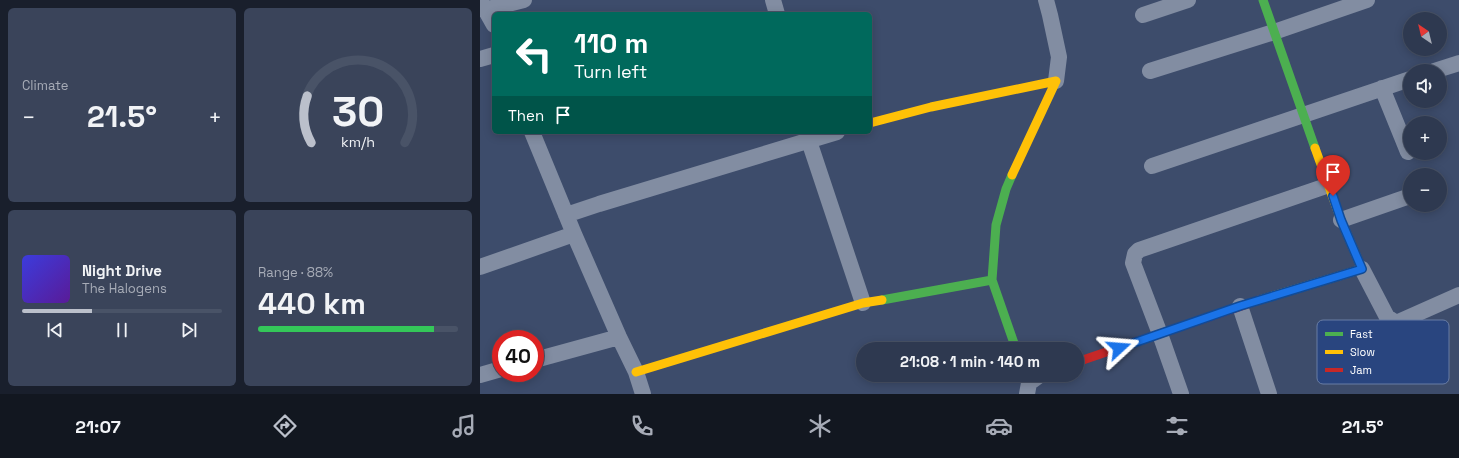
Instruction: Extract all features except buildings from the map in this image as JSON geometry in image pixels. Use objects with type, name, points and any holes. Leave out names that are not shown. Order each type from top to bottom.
[{"type":"street","points":[[492,22],[482,5],[524,0]]},
{"type":"street","points":[[773,0],[776,12]]},
{"type":"street","points":[[1014,342],[992,280],[996,225],[1006,189],[1056,81],[1059,57],[1046,0]]},
{"type":"street","points":[[1143,15],[1188,0]]},
{"type":"street","points":[[1263,0],[1341,220],[1362,269],[1387,317],[1392,320]]},
{"type":"street","points":[[1150,71],[1274,32],[1368,0]]},
{"type":"street","points":[[480,59],[492,56]]},
{"type":"street","points":[[1447,67],[1459,63]]},
{"type":"street","points":[[872,122],[931,107],[1056,81]]},
{"type":"street","points":[[1152,166],[1403,81]]},
{"type":"street","points":[[1382,88],[1403,140]]},
{"type":"street","points":[[533,134],[574,234],[636,372],[643,394]]},
{"type":"street","points":[[566,215],[807,136],[822,134]]},
{"type":"street","points":[[807,136],[863,303]]},
{"type":"street","points":[[1181,394],[1133,263],[1135,254],[1139,250],[1329,185]]},
{"type":"street","points":[[1341,220],[1403,198]]},
{"type":"street","points":[[480,267],[574,234]]},
{"type":"street","points":[[1084,360],[1240,306],[1362,269]]},
{"type":"street","points":[[636,372],[863,303],[992,280]]},
{"type":"street","points":[[1403,320],[1459,295]]},
{"type":"street","points":[[1240,306],[1269,394]]},
{"type":"street","points":[[544,358],[619,337]]},
{"type":"street","points":[[480,375],[492,372]]},
{"type":"traffic: fast","points":[[1263,0],[1315,148]]},
{"type":"traffic: fast","points":[[1012,175],[1006,189],[996,225],[992,280],[1014,342]]},
{"type":"traffic: fast","points":[[882,300],[992,280]]},
{"type":"traffic: slow","points":[[872,122],[931,107],[1056,81],[1012,175]]},
{"type":"traffic: slow","points":[[1259,300],[1362,269],[1341,220],[1315,148]]},
{"type":"traffic: slow","points":[[636,372],[863,303],[882,300]]},
{"type":"traffic: jam","points":[[1084,360],[1259,300]]},
{"type":"route","points":[[1119,348],[1240,306],[1362,269],[1341,220],[1333,196]]}]
